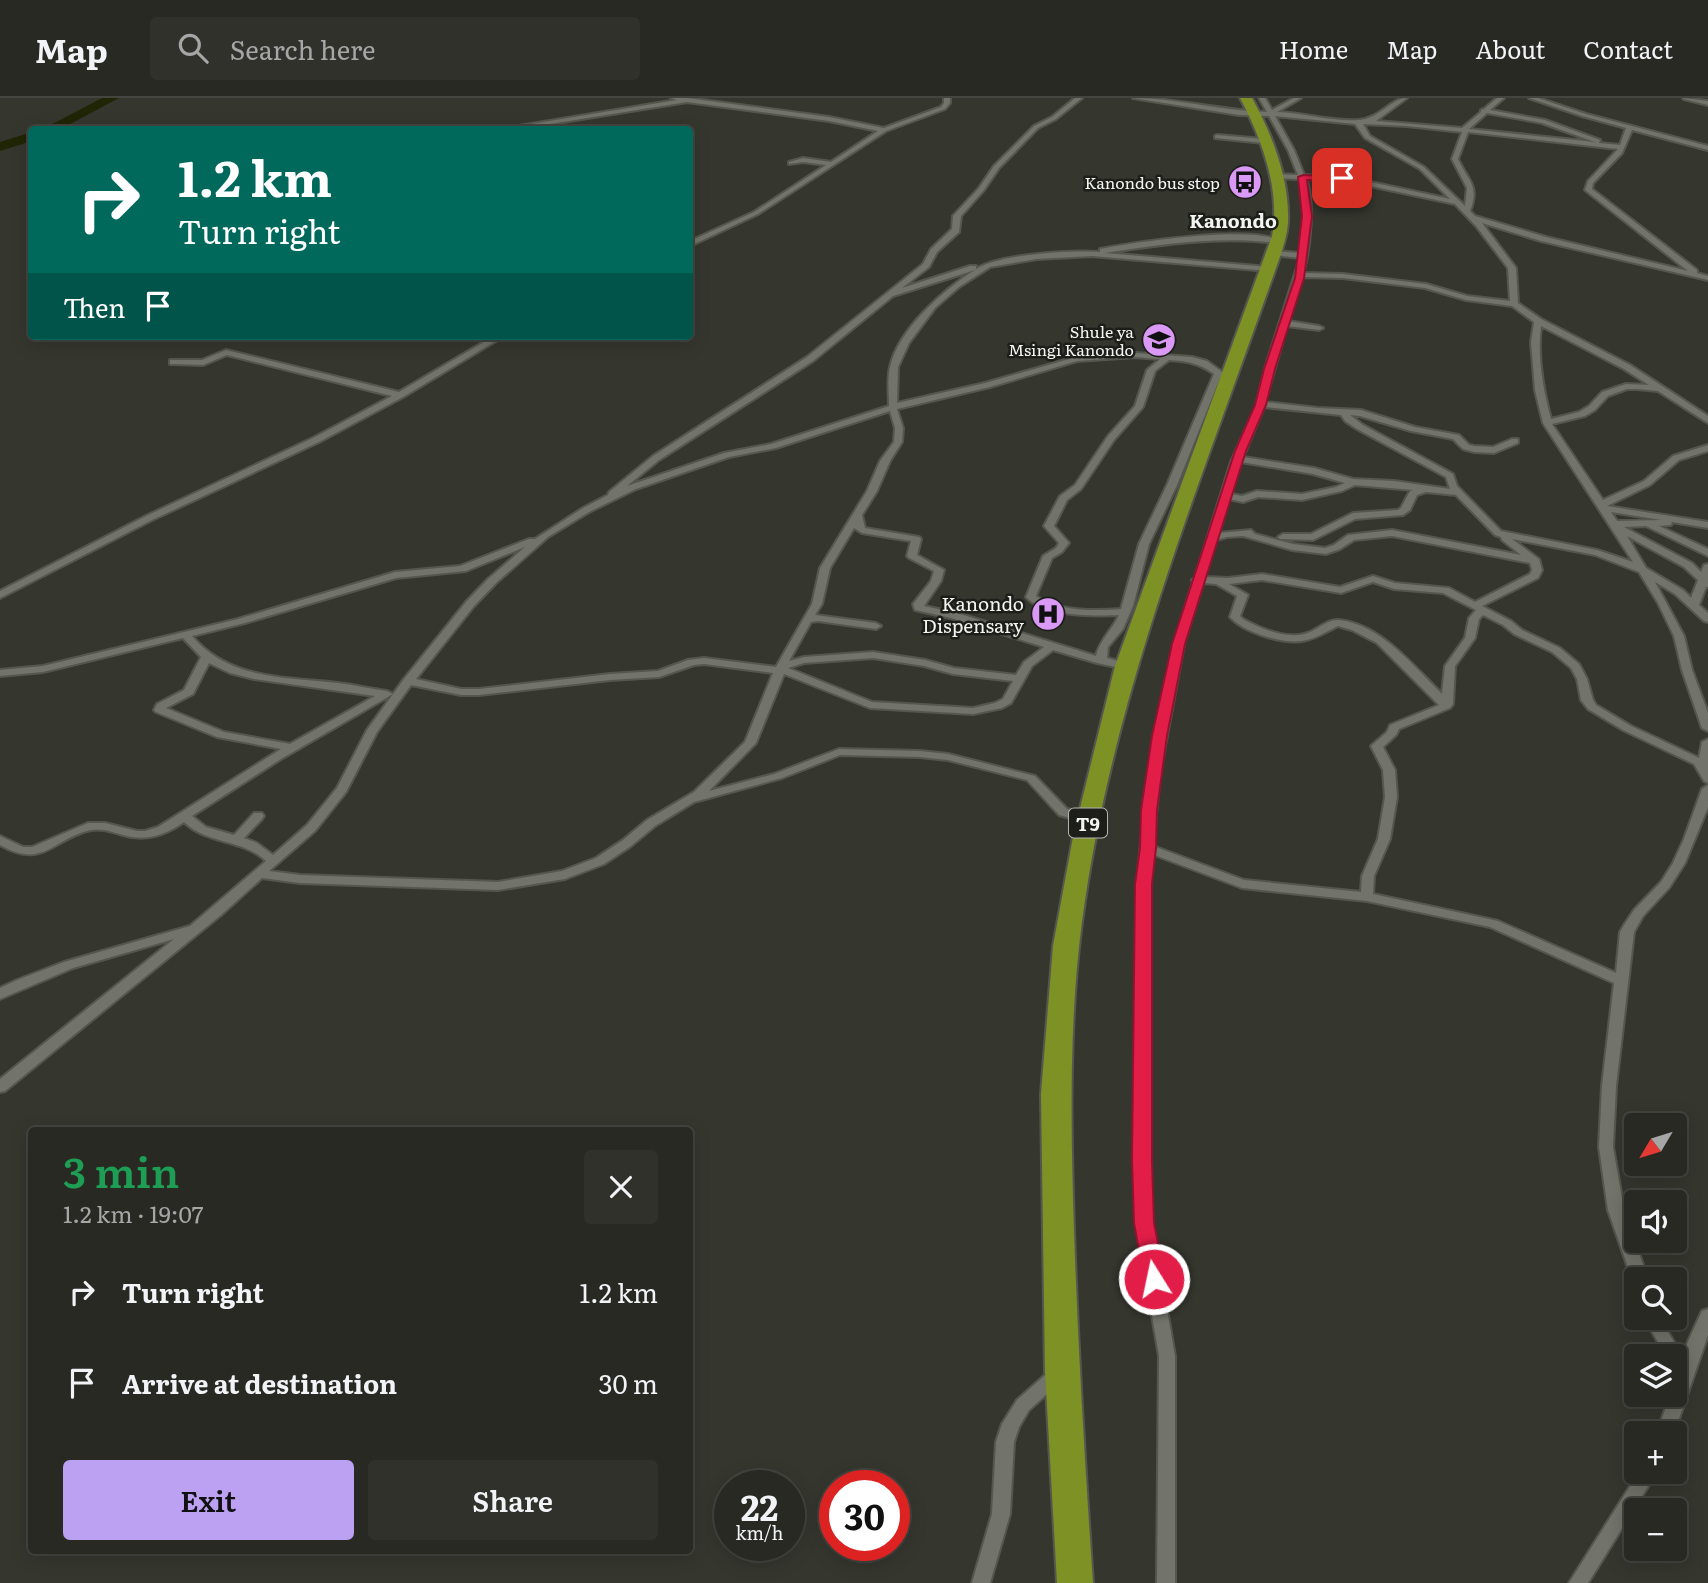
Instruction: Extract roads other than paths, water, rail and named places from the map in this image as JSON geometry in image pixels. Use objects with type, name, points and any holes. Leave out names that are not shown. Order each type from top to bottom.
[{"type":"highway","name":"T9","points":[[1075,1583],[1062,1371],[1055,1094],[1066,946],[1089,819],[1126,666],[1223,377],[1273,255],[1282,220],[1264,141],[1261,108]]},
{"type":"street","points":[[674,98],[829,119],[884,131]]},
{"type":"street","points":[[693,243],[742,220],[884,131],[943,108],[947,98]]},
{"type":"street","points":[[606,500],[640,469],[810,359],[926,265],[934,251],[956,230],[957,216],[1026,136],[1079,98]]},
{"type":"street","points":[[1136,98],[1261,108],[1352,121],[1622,147]]},
{"type":"street","points":[[1261,108],[1298,98]]},
{"type":"street","points":[[1352,121],[1376,119],[1404,98]]},
{"type":"street","points":[[1466,211],[1472,190],[1471,182],[1458,167],[1455,159],[1465,130],[1483,111],[1501,98]]},
{"type":"street","points":[[1532,98],[1708,149]]},
{"type":"street","points":[[1556,107],[1569,98]]},
{"type":"street","points":[[1686,98],[1708,103]]},
{"type":"street","points":[[522,126],[687,99]]},
{"type":"street","points":[[1166,1583],[1167,1356],[1144,1223],[1143,884],[1149,810],[1178,644],[1204,580],[1211,539],[1238,459],[1261,404],[1304,256],[1307,216],[1303,177],[1291,150],[1261,108]]},
{"type":"street","points":[[1483,111],[1543,121],[1611,146]]},
{"type":"street","points":[[1352,121],[1360,124],[1367,137],[1416,164],[1473,218],[1512,268],[1514,304]]},
{"type":"street","points":[[1630,126],[1622,147],[1590,182],[1588,190],[1704,277]]},
{"type":"street","points":[[1217,137],[1264,141]]},
{"type":"street","points":[[791,163],[803,160],[833,164]]},
{"type":"street","points":[[1274,176],[1354,180],[1459,203]]},
{"type":"street","points":[[1473,218],[1704,277]]},
{"type":"street","points":[[890,295],[1011,260],[1082,254],[1149,243],[1209,238],[1273,255]]},
{"type":"street","points":[[1082,254],[1186,260],[1304,256]]},
{"type":"street","points":[[258,874],[300,879],[440,886],[498,886],[541,880],[574,872],[600,861],[651,823],[690,800],[750,743],[781,669],[817,604],[825,568],[858,516],[898,442],[899,428],[893,408],[894,367],[917,324],[932,306],[956,285],[988,265]]},
{"type":"street","points":[[1300,275],[1343,276],[1426,286],[1466,298],[1514,304],[1538,321],[1627,367],[1708,420]]},
{"type":"street","points":[[1538,321],[1535,342],[1539,390],[1547,423],[1558,444],[1604,507],[1676,628],[1687,670],[1708,728]]},
{"type":"street","points":[[1285,323],[1319,328]]},
{"type":"street","points":[[0,596],[116,534],[316,440],[493,340]]},
{"type":"street","points":[[173,362],[203,363],[226,352],[400,395]]},
{"type":"street","points":[[1135,355],[1148,363],[1151,370]]},
{"type":"street","points":[[0,673],[43,669],[282,611],[382,578],[462,569],[545,535],[606,500],[658,478],[727,455],[783,443],[916,400],[1049,369],[1076,359],[1135,355],[1192,359],[1204,363],[1223,377],[1144,544],[1125,612],[1118,629],[1103,647],[1101,661]]},
{"type":"street","points":[[1125,612],[1105,613],[1063,608],[1041,604],[1031,597],[1048,556],[1064,543],[1049,526],[1060,503],[1082,482],[1111,438],[1139,407],[1151,370],[1169,357]]},
{"type":"street","points":[[1547,423],[1582,414],[1605,394],[1626,387],[1664,390]]},
{"type":"street","points":[[1261,404],[1367,414],[1414,429],[1456,437],[1466,447],[1474,449],[1494,450],[1515,441]]},
{"type":"street","points":[[1344,411],[1348,419],[1360,427],[1450,476],[1451,484],[1489,526],[1538,565],[1534,576],[1478,608],[1470,638],[1450,666],[1446,706]]},
{"type":"street","points":[[1604,507],[1647,483],[1676,458],[1708,448]]},
{"type":"street","points":[[1238,459],[1314,471],[1353,482],[1394,484],[1459,493]]},
{"type":"street","points":[[1226,496],[1243,499],[1257,495],[1301,497],[1339,489],[1353,482]]},
{"type":"street","points":[[1211,539],[1226,534],[1259,532],[1294,539],[1313,537],[1353,516],[1400,513],[1405,510],[1413,493],[1425,489]]},
{"type":"street","points":[[1604,507],[1708,525]]},
{"type":"street","points":[[1604,507],[1708,553]]},
{"type":"street","points":[[858,516],[859,528],[862,530],[916,538],[912,556],[939,570],[936,581],[918,604],[919,608],[964,618],[1101,661],[1126,666]]},
{"type":"street","points":[[1615,525],[1686,521]]},
{"type":"street","points":[[1615,525],[1688,565],[1706,582]]},
{"type":"street","points":[[1246,534],[1284,545],[1325,551],[1341,545],[1349,538],[1392,533],[1535,561]]},
{"type":"street","points":[[0,840],[21,851],[33,850],[86,827],[105,825],[131,836],[142,836],[167,828],[289,747],[392,695],[408,681],[470,604],[545,535]]},
{"type":"street","points":[[1502,536],[1589,551],[1640,568],[1662,580],[1708,619]]},
{"type":"street","points":[[1694,605],[1706,582],[1708,567]]},
{"type":"street","points":[[1204,580],[1262,577],[1341,590],[1373,579],[1394,586],[1445,590],[1507,622],[1518,632],[1556,650],[1577,670],[1592,707],[1706,773],[1708,742]]},
{"type":"street","points":[[1204,580],[1234,588],[1243,595],[1235,617],[1243,625],[1294,639],[1303,638],[1337,623],[1366,632],[1393,651],[1446,706]]},
{"type":"street","points":[[807,620],[818,618],[876,626]]},
{"type":"street","points":[[185,634],[192,646],[220,666],[279,680],[392,695]]},
{"type":"street","points":[[408,681],[469,692],[610,677],[657,675],[704,661],[781,669],[861,703],[979,711],[1003,704],[1015,691],[1019,679],[1031,661],[1052,646]]},
{"type":"street","points":[[781,669],[804,660],[873,655],[953,671],[1019,679]]},
{"type":"street","points":[[206,657],[191,689],[161,706],[160,710],[221,735],[289,747]]},
{"type":"street","points":[[0,1087],[198,926],[273,862],[330,807],[392,695]]},
{"type":"street","points":[[1367,897],[1368,876],[1384,839],[1391,797],[1389,770],[1377,746],[1392,733],[1394,727],[1446,706]]},
{"type":"street","points":[[250,741],[275,757]]},
{"type":"street","points":[[690,800],[778,776],[839,752],[920,754],[948,757],[1031,778],[1038,782],[1055,806],[1063,812],[1089,819]]},
{"type":"street","points":[[1636,1267],[1616,1210],[1606,1147],[1609,1086],[1630,924],[1664,887],[1678,867],[1708,789]]},
{"type":"street","points":[[184,815],[189,822],[260,847],[273,862]]},
{"type":"street","points":[[236,840],[258,816]]},
{"type":"street","points":[[1148,848],[1242,884],[1367,897],[1493,924],[1622,981]]},
{"type":"street","points":[[0,994],[44,972],[132,949],[198,926]]},
{"type":"street","points":[[1687,1372],[1708,1317]]},
{"type":"street","points":[[981,1583],[1001,1514],[1005,1442],[1011,1424],[1031,1397],[1062,1371]]},
{"type":"street","points":[[1578,1583],[1642,1484]]},
{"type":"waterway","points":[[55,126],[112,98]]},
{"type":"waterway","points":[[0,147],[28,137]]},
{"type":"place","name":"Kanondo bus stop","points":[[1245,182]]},
{"type":"place","name":"Shule ya Msingi Kanondo","points":[[1159,340]]},
{"type":"place","name":"Kanondo Dispensary","points":[[1048,614]]},
{"type":"district","name":"Kanondo","points":[[1233,220]]}]
